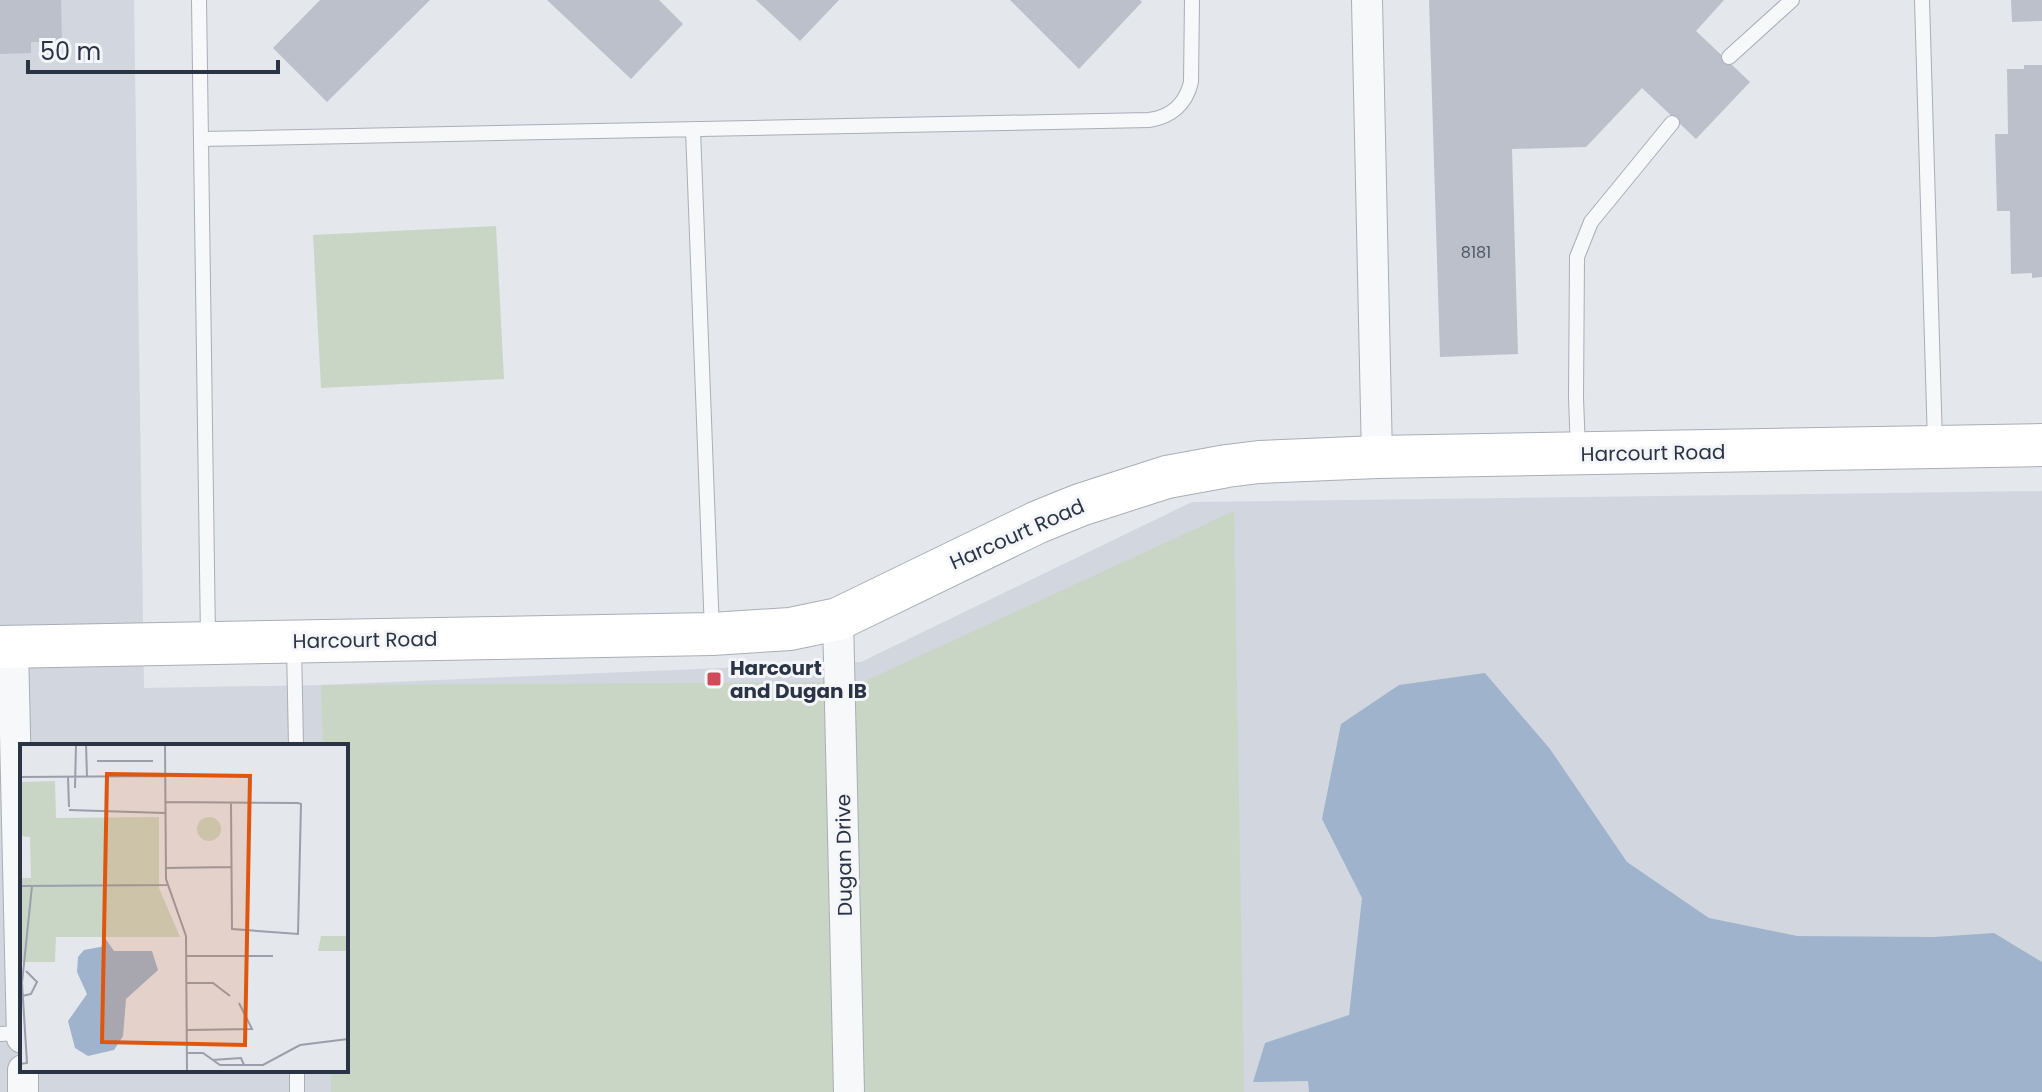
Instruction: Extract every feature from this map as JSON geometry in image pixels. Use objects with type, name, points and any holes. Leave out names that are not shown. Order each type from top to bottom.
[{"type":"street","points":[[1367,0],[1377,457]]},
{"type":"street","name":"Harcourt Road","points":[[7,647],[712,634],[790,629],[838,619],[1038,522],[1110,494],[1167,477],[1259,462],[1377,457],[2042,445]]},
{"type":"street","name":"Dugan Drive","points":[[838,619],[849,1092]]},
{"type":"street","points":[[7,647],[20,984]]},
{"type":"lane","points":[[199,0],[208,643]]},
{"type":"lane","points":[[201,139],[1159,119],[1179,107],[1189,91],[1192,0]]},
{"type":"lane","points":[[1729,57],[1792,0]]},
{"type":"lane","points":[[1922,0],[1936,447]]},
{"type":"lane","points":[[1578,455],[1577,257],[1591,222],[1672,123]]},
{"type":"lane","points":[[693,129],[712,634]]},
{"type":"lane","points":[[294,642],[296,744]]},
{"type":"lane","points":[[0,1034],[20,1036]]},
{"type":"shaded area","points":[[0,0],[134,0],[144,688],[321,685],[861,662],[1192,502],[2042,491],[2042,1092],[0,1092]]},
{"type":"green space","points":[[496,226],[504,379],[321,388],[313,235]]},
{"type":"green space","points":[[1234,511],[1244,1092],[331,1092],[331,1072],[348,1072],[348,744],[323,744],[321,685],[863,682]]},
{"type":"water","points":[[1485,673],[1550,749],[1627,862],[1709,918],[1797,936],[1934,937],[1994,933],[2042,962],[2042,1092],[1309,1092],[1308,1081],[1253,1082],[1265,1043],[1349,1015],[1362,898],[1322,819],[1341,724],[1399,685]]},
{"type":"building","points":[[0,0],[61,0],[62,42],[31,42],[31,53],[0,54]]},
{"type":"building","points":[[320,0],[430,0],[327,102],[273,48]]},
{"type":"building","points":[[547,0],[659,0],[683,24],[631,79]]},
{"type":"building","points":[[756,0],[839,0],[800,41]]},
{"type":"building","points":[[1010,0],[1140,0],[1142,2],[1079,69]]},
{"type":"building","points":[[1429,0],[1724,0],[1696,31],[1750,82],[1696,139],[1642,88],[1586,147],[1512,149],[1518,354],[1440,357]]},
{"type":"building","points":[[2011,0],[2042,0],[2042,21],[2012,22]]},
{"type":"building","points":[[2024,65],[2042,65],[2042,277],[2032,278],[2032,273],[2011,274],[2010,211],[1997,211],[1995,134],[2008,134],[2007,69],[2024,69]]},
{"type":"place","name":"Harcourt and Dugan IB","points":[[714,679]]}]
